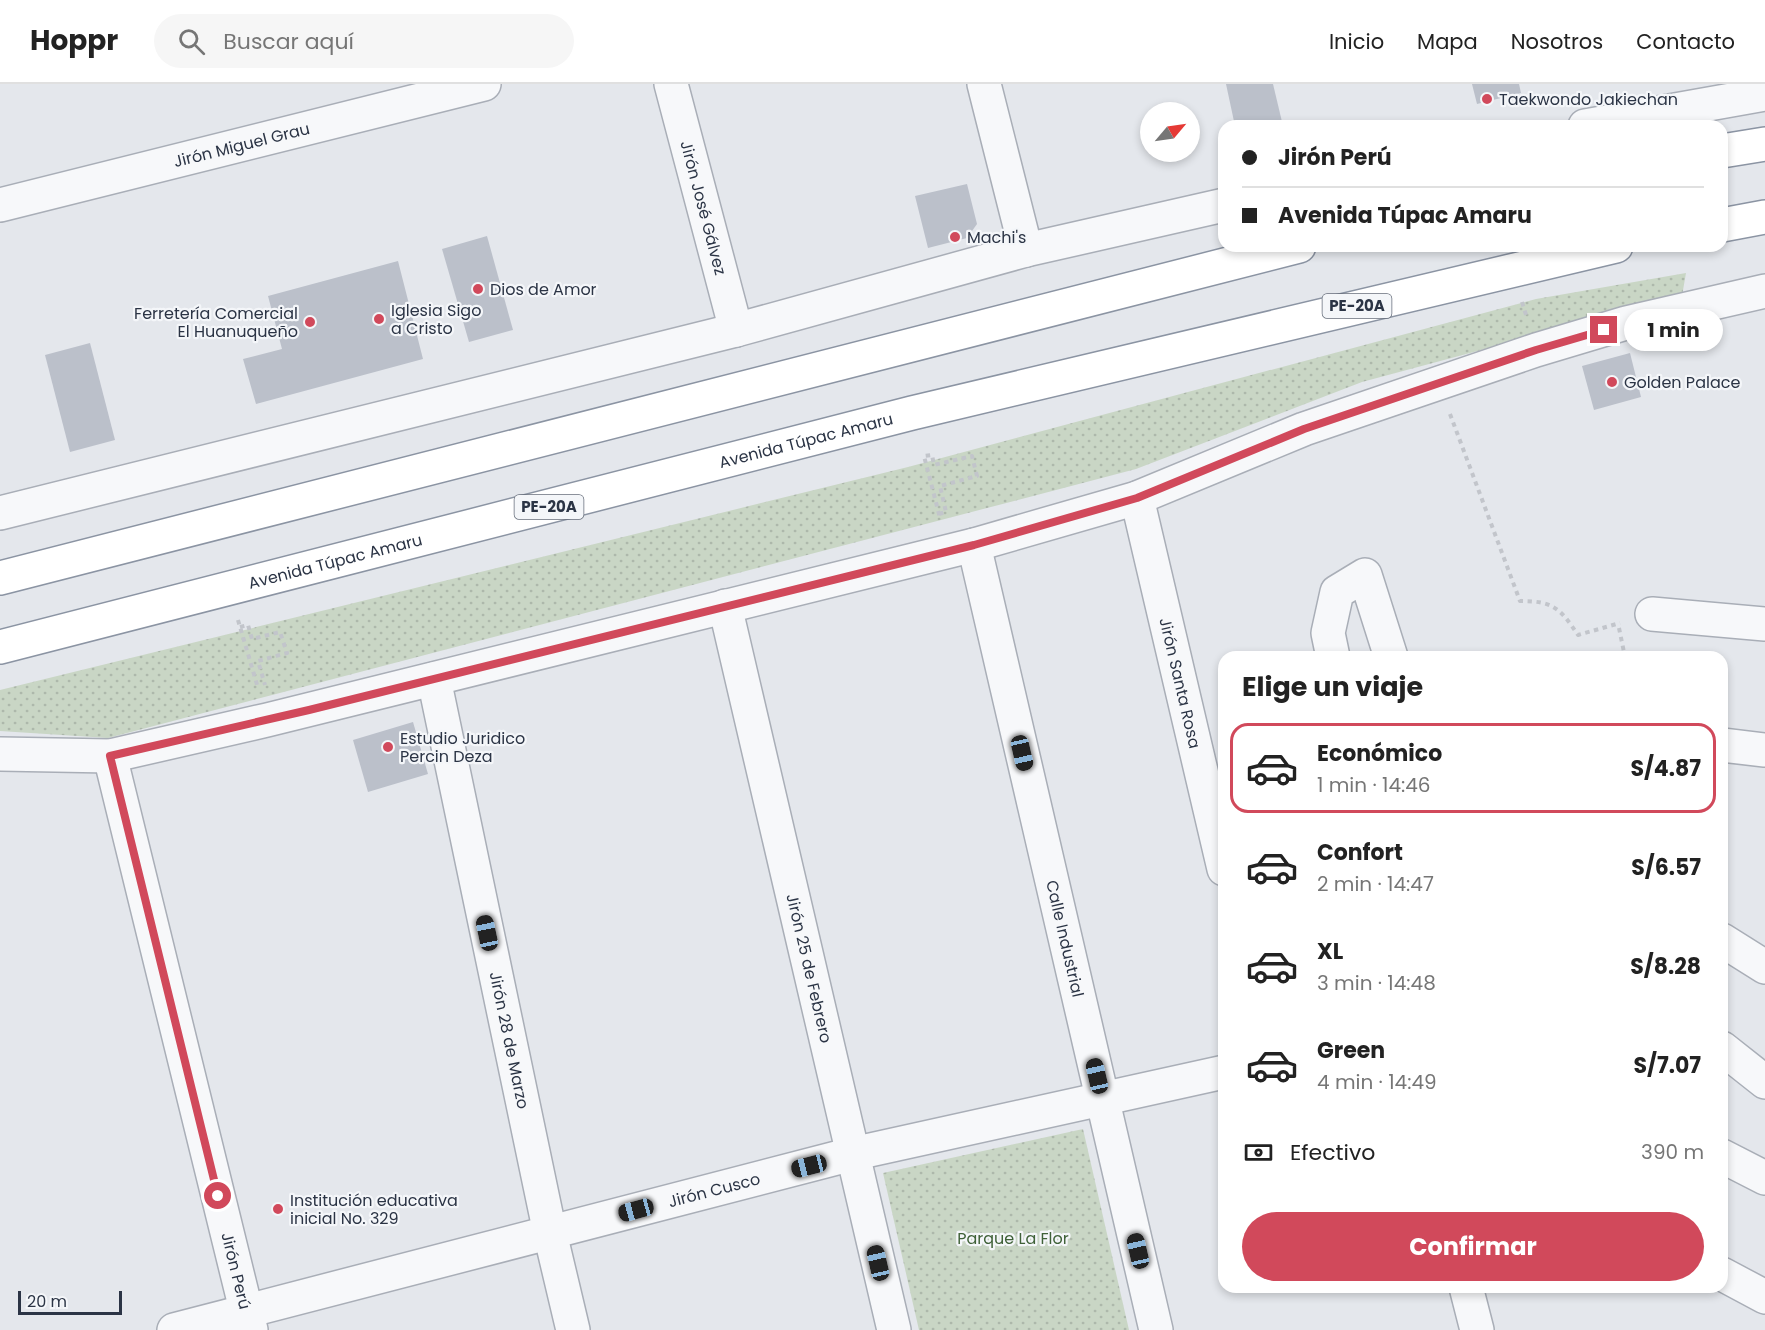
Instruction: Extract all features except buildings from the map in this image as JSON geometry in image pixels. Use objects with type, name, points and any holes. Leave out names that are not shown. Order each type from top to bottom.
[{"type":"highway","points":[[1728,150],[1765,144]]},
{"type":"highway","points":[[1728,224],[1765,217]]},
{"type":"highway","points":[[0,578],[1276,252]]},
{"type":"highway","name":"Avenida Túpac Amaru","points":[[0,647],[912,413],[1591,252]]},
{"type":"street","name":"Jirón Miguel Grau","points":[[0,205],[484,84]]},
{"type":"street","name":"Jirón José Gálvez","points":[[671,84],[736,330]]},
{"type":"street","points":[[984,84],[1026,250]]},
{"type":"street","points":[[1619,120],[1765,94]]},
{"type":"street","points":[[0,513],[736,330],[1026,250],[1218,206]]},
{"type":"street","points":[[0,754],[110,756],[434,679],[974,545],[1137,498],[1304,429],[1438,383],[1626,323],[1765,291]]},
{"type":"street","name":"Jirón Santa Rosa","points":[[1137,498],[1218,843]]},
{"type":"street","name":"Calle Industrial","points":[[974,545],[1156,1330]]},
{"type":"street","points":[[1332,651],[1328,633],[1337,592],[1365,574],[1388,651]]},
{"type":"street","name":"Jirón 25 de Febrero","points":[[725,606],[894,1330]]},
{"type":"street","points":[[1652,614],[1765,624]]},
{"type":"street","name":"Jirón 28 de Marzo","points":[[434,679],[550,1233],[573,1330]]},
{"type":"street","points":[[1728,747],[1765,750]]},
{"type":"street","name":"Jirón Perú","points":[[110,756],[248,1321]]},
{"type":"street","points":[[1728,944],[1765,967]]},
{"type":"street","points":[[1728,1053],[1765,1082]]},
{"type":"street","name":"Jirón Cusco","points":[[174,1330],[248,1321],[550,1233],[852,1154],[1218,1073]]},
{"type":"street","points":[[1728,1159],[1765,1178]]},
{"type":"street","points":[[1728,1277],[1765,1298]]},
{"type":"street","points":[[1468,1293],[1477,1330]]},
{"type":"path","points":[[1438,383],[1520,601],[1544,601],[1563,612],[1578,635],[1652,614]]},
{"type":"path","points":[[932,455],[934,465],[972,456],[977,476],[940,486],[946,512],[939,514],[924,456],[932,455]]},
{"type":"path","points":[[1618,623],[1624,651]]},
{"type":"path","points":[[248,625],[252,639],[280,632],[287,653],[258,661],[266,686],[258,688],[240,627],[248,625]]},
{"type":"green space","points":[[1686,273],[1682,296],[1362,382],[1136,469],[108,738],[0,731],[0,690],[908,467],[1536,299]]},
{"type":"green space","name":"Parque La Flor","points":[[1083,1129],[1129,1330],[919,1330],[883,1173]]},
{"type":"place","name":"Taekwondo Jakiechan","points":[[1487,99]]},
{"type":"place","name":"Machi's","points":[[955,237]]},
{"type":"place","name":"Dios de Amor","points":[[478,289]]},
{"type":"place","name":"Iglesia Sigo a Cristo","points":[[379,319]]},
{"type":"place","name":"Ferretería Comercial El Huanuqueño","points":[[310,322]]},
{"type":"place","name":"Golden Palace","points":[[1612,382]]},
{"type":"place","name":"Estudio Juridico Percin Deza","points":[[388,747]]},
{"type":"place","name":"Institución educativa inicial No. 329","points":[[278,1209]]},
{"type":"route","points":[[218,1196],[110,756],[309,710],[974,545],[1137,498],[1304,429],[1536,350],[1604,330]]}]
